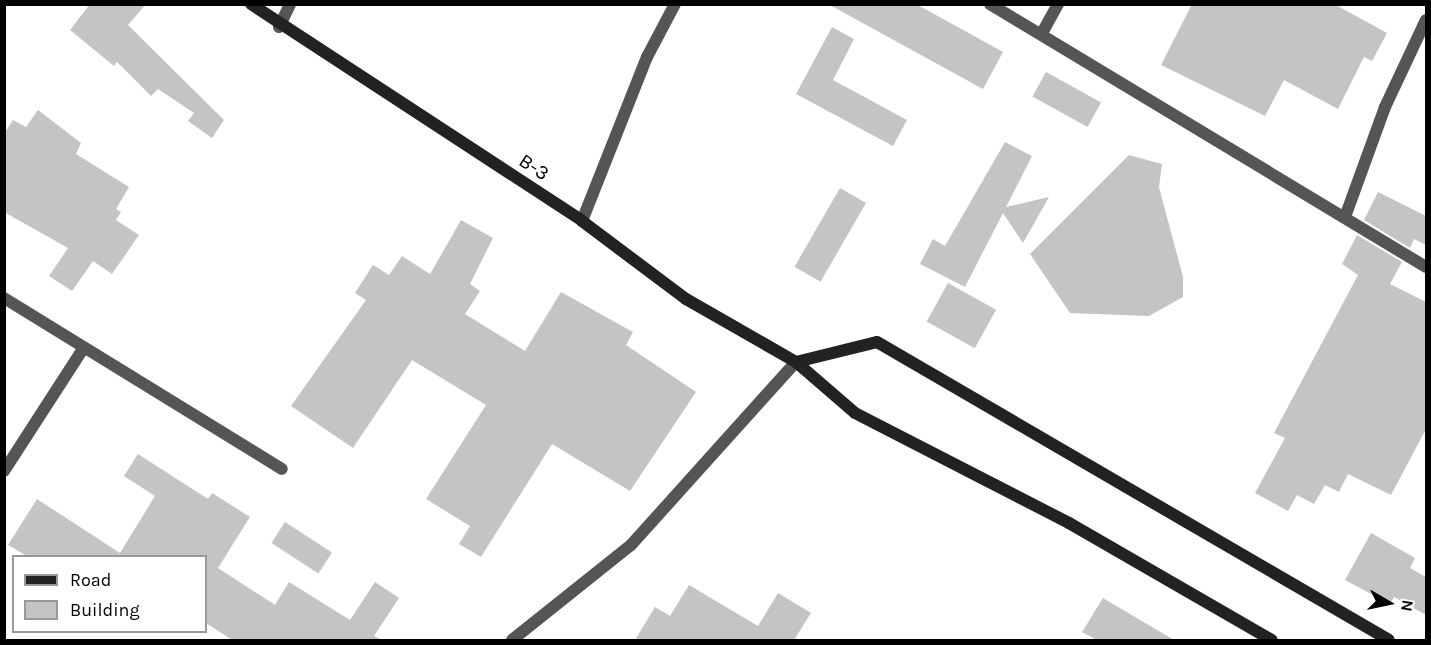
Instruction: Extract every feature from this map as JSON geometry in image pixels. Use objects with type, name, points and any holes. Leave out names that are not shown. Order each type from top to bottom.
[{"type":"main road","name":"B-3","points":[[251,4],[279,27],[582,221],[686,299],[796,362],[855,413],[1069,523],[1272,640]]},
{"type":"main road","points":[[796,362],[877,342],[1389,640]]},
{"type":"street","points":[[279,27],[290,4]]},
{"type":"street","points":[[582,221],[647,57],[675,4]]},
{"type":"street","points":[[990,4],[1042,33],[1426,267]]},
{"type":"street","points":[[1042,33],[1058,4]]},
{"type":"street","points":[[1345,217],[1385,107],[1426,20]]},
{"type":"street","points":[[4,298],[83,349],[282,469]]},
{"type":"street","points":[[4,471],[83,349]]},
{"type":"street","points":[[512,640],[631,545],[796,362]]},
{"type":"building","points":[[90,4],[146,4],[128,25],[224,120],[212,138],[188,121],[194,113],[158,89],[151,96],[117,62],[114,66],[70,30]]},
{"type":"building","points":[[828,4],[916,4],[1003,52],[983,89]]},
{"type":"building","points":[[1192,4],[1334,4],[1387,33],[1372,61],[1364,57],[1338,109],[1284,80],[1265,116],[1161,65]]},
{"type":"building","points":[[832,27],[854,39],[833,80],[907,120],[893,146],[796,94]]},
{"type":"building","points":[[1046,72],[1101,103],[1088,127],[1032,96]]},
{"type":"building","points":[[38,110],[81,143],[76,154],[129,187],[116,209],[121,212],[116,220],[139,235],[112,274],[93,261],[72,291],[49,276],[68,248],[4,212],[4,134],[13,120],[26,127]]},
{"type":"building","points":[[1005,142],[1032,156],[1006,207],[1049,197],[1023,243],[1003,213],[965,287],[920,264],[933,239],[945,246]]},
{"type":"building","points":[[1129,155],[1162,164],[1159,187],[1183,277],[1183,297],[1149,316],[1070,313],[1030,254]]},
{"type":"building","points":[[840,188],[866,203],[820,282],[794,267]]},
{"type":"building","points":[[1378,192],[1426,216],[1426,245],[1414,239],[1410,248],[1364,220]]},
{"type":"building","points":[[461,220],[493,238],[470,284],[480,291],[465,314],[525,351],[561,292],[633,332],[626,345],[696,392],[630,491],[552,444],[481,557],[459,544],[470,526],[426,499],[486,405],[412,360],[353,448],[291,406],[366,300],[355,293],[373,265],[389,275],[402,256],[430,274]]},
{"type":"building","points":[[1357,235],[1402,262],[1390,284],[1426,302],[1426,429],[1391,495],[1348,474],[1339,492],[1325,485],[1314,504],[1297,495],[1288,511],[1255,493],[1285,438],[1274,433],[1358,275],[1342,264]]},
{"type":"building","points":[[948,283],[996,310],[975,348],[927,321]]},
{"type":"building","points":[[138,454],[208,499],[212,493],[250,517],[218,568],[275,605],[289,582],[350,620],[375,582],[399,598],[374,636],[382,640],[232,640],[207,624],[207,555],[25,555],[8,545],[37,499],[120,553],[155,496],[124,476]]},
{"type":"building","points":[[285,522],[332,552],[318,573],[271,543]]},
{"type":"building","points":[[1371,533],[1415,558],[1410,568],[1426,577],[1426,615],[1394,597],[1390,604],[1345,580]]},
{"type":"building","points":[[689,585],[758,626],[778,593],[811,613],[794,640],[635,640],[655,607],[670,616]]},
{"type":"building","points":[[1103,598],[1174,640],[1097,640],[1082,632]]}]
